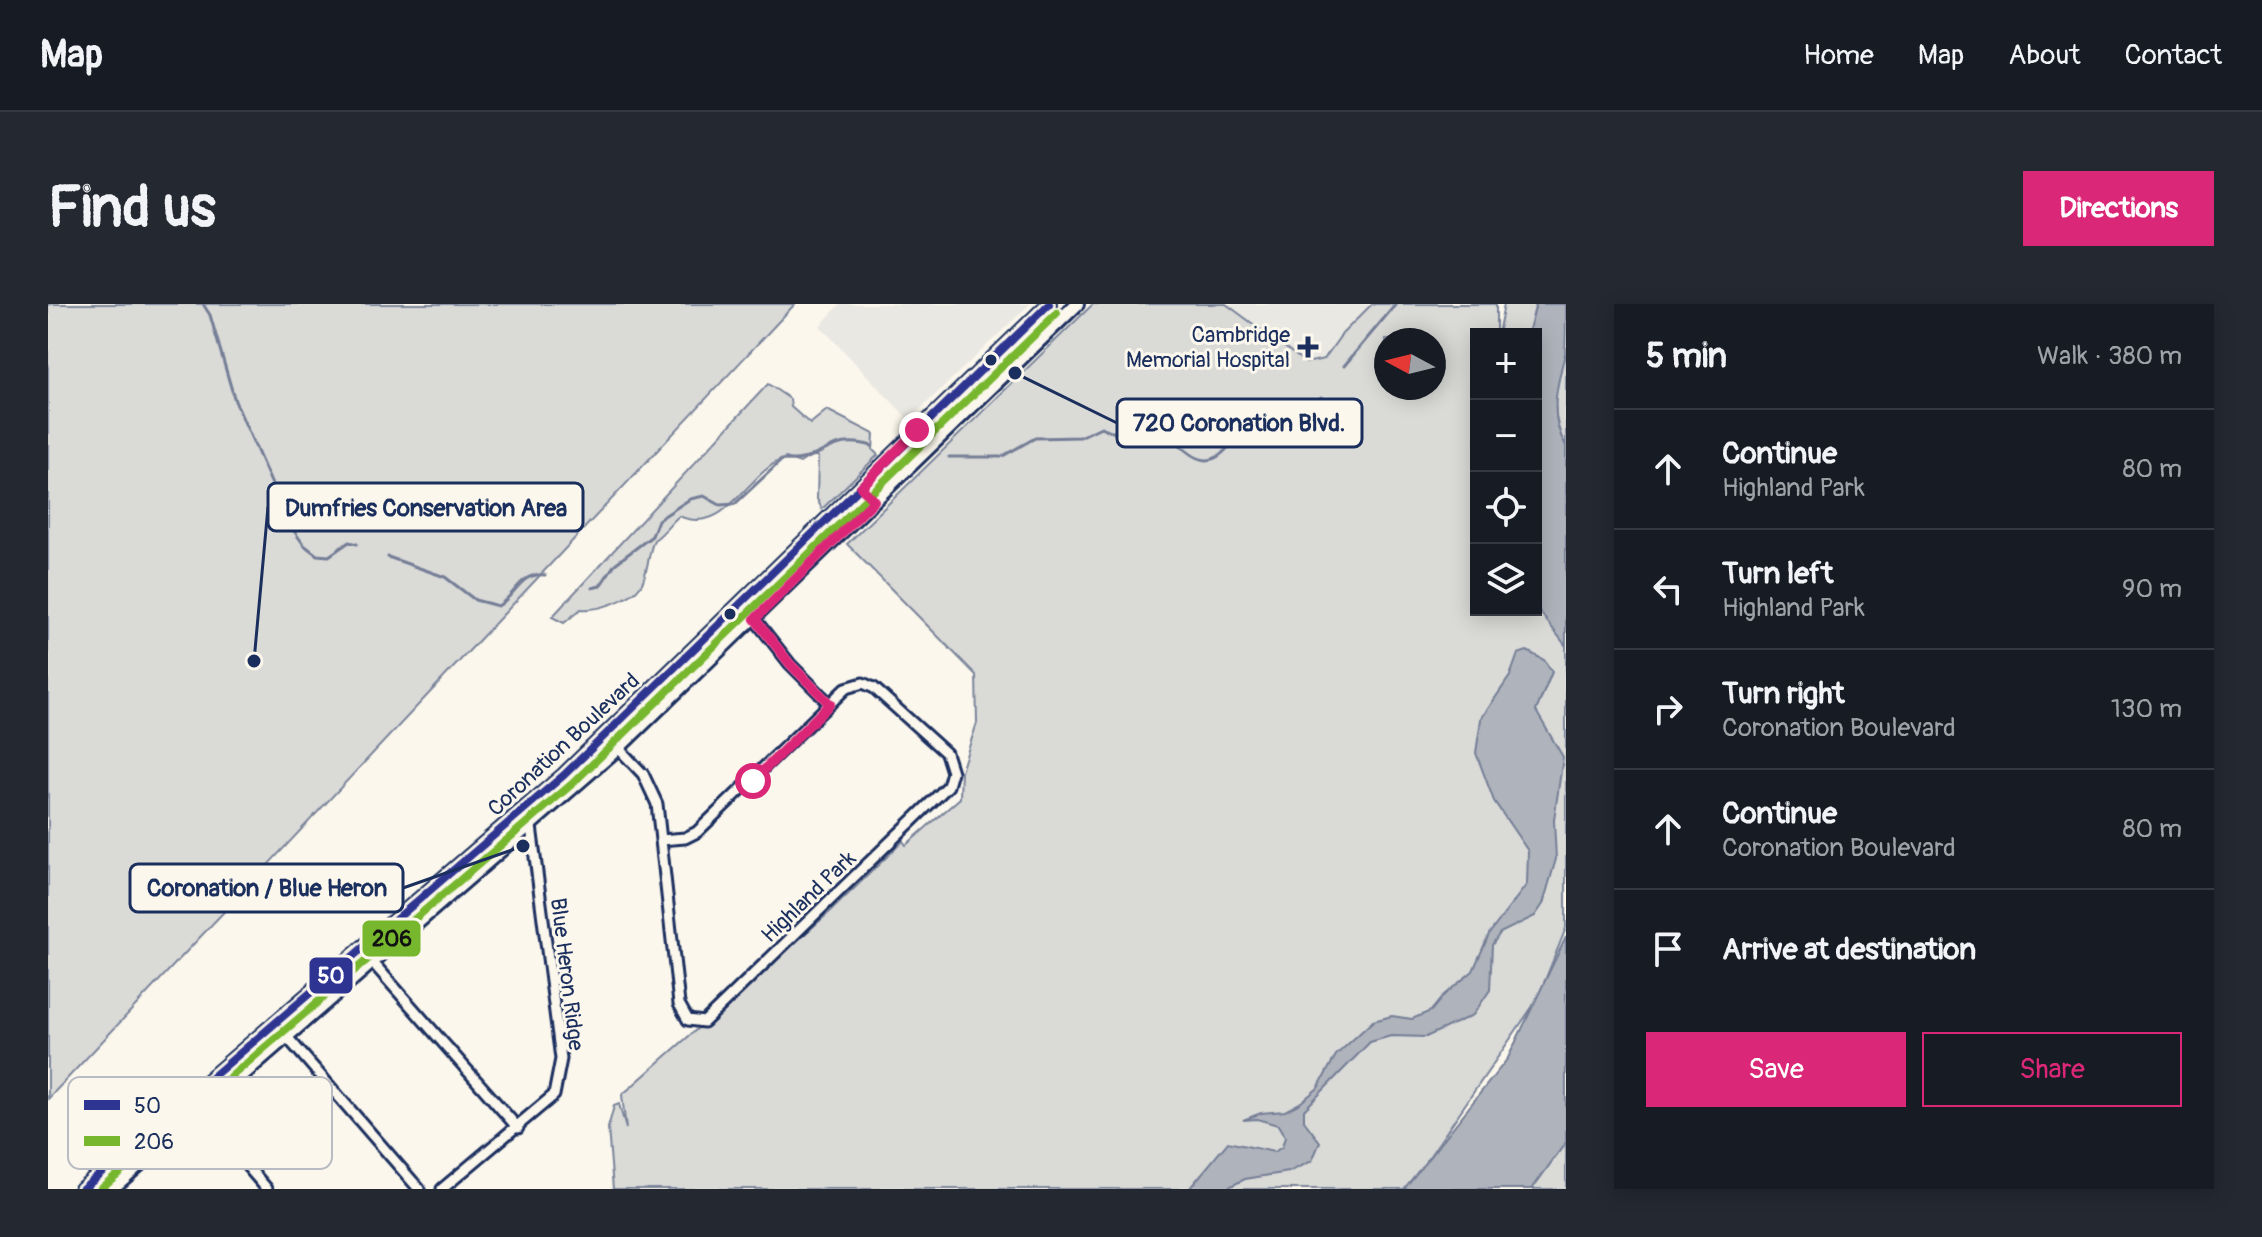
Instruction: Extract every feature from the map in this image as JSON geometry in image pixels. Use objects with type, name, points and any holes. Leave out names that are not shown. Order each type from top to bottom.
[{"type":"main road","name":"Coronation Boulevard","points":[[211,1077],[521,811],[605,734],[1049,304]]},
{"type":"main road","name":"Coronation Boulevard","points":[[241,1077],[619,747],[755,619],[1077,304]]},
{"type":"main road","points":[[861,487],[874,501]]},
{"type":"main road","points":[[417,899],[430,913]]},
{"type":"main road","name":"Coronation Boulevard","points":[[82,1189],[105,1169]]},
{"type":"main road","name":"Coronation Boulevard","points":[[112,1189],[135,1169]]},
{"type":"street","points":[[742,603],[790,664],[830,704]]},
{"type":"street","name":"Highland Park","points":[[605,734],[651,788],[661,840],[679,1004],[688,1020],[704,1022],[948,786],[952,772],[946,753],[874,688],[854,684],[697,832],[685,838],[661,840]]},
{"type":"street","name":"Blue Heron Ridge","points":[[442,1189],[554,1095],[561,1059],[531,826],[521,811]]},
{"type":"street","points":[[360,948],[518,1128]]},
{"type":"street","points":[[274,1022],[322,1077]]},
{"type":"street","points":[[332,1089],[419,1189]]},
{"type":"street","points":[[249,1169],[267,1189]]},
{"type":"street","points":[[99,1174],[112,1189]]},
{"type":"shaded area","points":[[48,304],[795,304],[68,1077],[48,1099]]},
{"type":"shaded area","points":[[840,304],[1030,304],[909,420],[820,326]]},
{"type":"shaded area","points":[[1093,304],[1226,304],[1306,363],[1324,359],[1342,334],[1372,304],[1496,304],[1496,328],[1470,328],[1470,616],[1542,616],[1542,590],[1566,636],[1566,928],[1537,1000],[1407,1189],[613,1189],[608,1128],[614,1106],[619,1104],[626,1129],[622,1095],[831,911],[903,841],[906,845],[960,798],[961,771],[977,723],[976,675],[847,544]]},
{"type":"shaded area","name":"Cambridge Memorial Hospital","points":[[1226,304],[1372,304],[1342,334],[1323,360],[1306,363]]},
{"type":"shaded area","points":[[1504,304],[1536,304],[1530,328],[1499,328]]},
{"type":"shaded area","points":[[1536,304],[1566,304],[1565,354],[1557,389],[1556,412],[1560,435],[1566,446],[1566,646],[1542,615],[1542,328],[1530,328]]},
{"type":"shaded area","points":[[1566,353],[1566,446],[1557,424],[1555,400],[1558,375]]},
{"type":"shaded area","points":[[768,384],[790,399],[791,407],[810,424],[827,410],[874,434],[873,450],[878,455],[822,509],[817,499],[818,457],[812,455],[800,463],[786,458],[760,475],[724,510],[696,520],[679,516],[654,540],[641,585],[630,595],[604,606],[581,609],[564,623],[552,617]]},
{"type":"shaded area","points":[[1527,651],[1544,660],[1552,672],[1536,711],[1563,757],[1554,820],[1556,859],[1543,904],[1535,916],[1500,933],[1492,945],[1490,990],[1473,1015],[1426,1037],[1391,1036],[1370,1042],[1304,1110],[1304,1121],[1320,1142],[1312,1161],[1289,1172],[1245,1179],[1225,1189],[1189,1189],[1228,1142],[1274,1152],[1282,1147],[1285,1137],[1278,1125],[1257,1119],[1243,1120],[1261,1113],[1285,1111],[1300,1103],[1318,1088],[1336,1055],[1373,1021],[1392,1016],[1412,1019],[1431,1011],[1444,995],[1473,971],[1489,934],[1527,884],[1528,851],[1494,801],[1476,753],[1481,719],[1510,676],[1518,654]]},
{"type":"shaded area","points":[[1566,937],[1566,1142],[1532,1189],[1404,1189],[1508,1058]]},
{"type":"shaded area","points":[[1566,1142],[1566,1189],[1532,1189]]},
{"type":"waterway","points":[[203,304],[210,315],[235,401],[273,487],[279,510],[304,545],[317,555],[329,556],[349,542],[357,544]]},
{"type":"waterway","points":[[1344,366],[1396,304]]},
{"type":"waterway","points":[[949,457],[1001,457],[1035,438],[1080,437],[1101,427],[1134,441],[1164,435],[1195,457],[1213,459],[1249,426],[1305,412],[1321,397]]},
{"type":"waterway","points":[[592,588],[600,586],[615,564],[652,536],[658,520],[690,499],[704,496],[720,505],[735,504],[782,460],[808,458],[845,443],[872,446]]},
{"type":"waterway","points":[[388,557],[445,577],[475,600],[498,606],[524,580],[545,575]]},
{"type":"transit line","name":"50","points":[[212,1077],[564,775],[1049,304]]},
{"type":"transit line","name":"206","points":[[231,1077],[572,784],[1057,313]]},
{"type":"transit line","name":"50","points":[[82,1189],[105,1169]]},
{"type":"transit line","name":"206","points":[[100,1189],[123,1169]]},
{"type":"place","name":"Cambridge Memorial Hospital","points":[[1308,347]]},
{"type":"place","name":"720 Coronation Blvd.","points":[[1015,373]]},
{"type":"place","name":"Dumfries Conservation Area","points":[[254,661]]},
{"type":"place","name":"Coronation / Blue Heron","points":[[523,846]]},
{"type":"route","points":[[753,781],[830,704],[790,664],[755,619],[874,501],[861,487],[917,430]]}]
